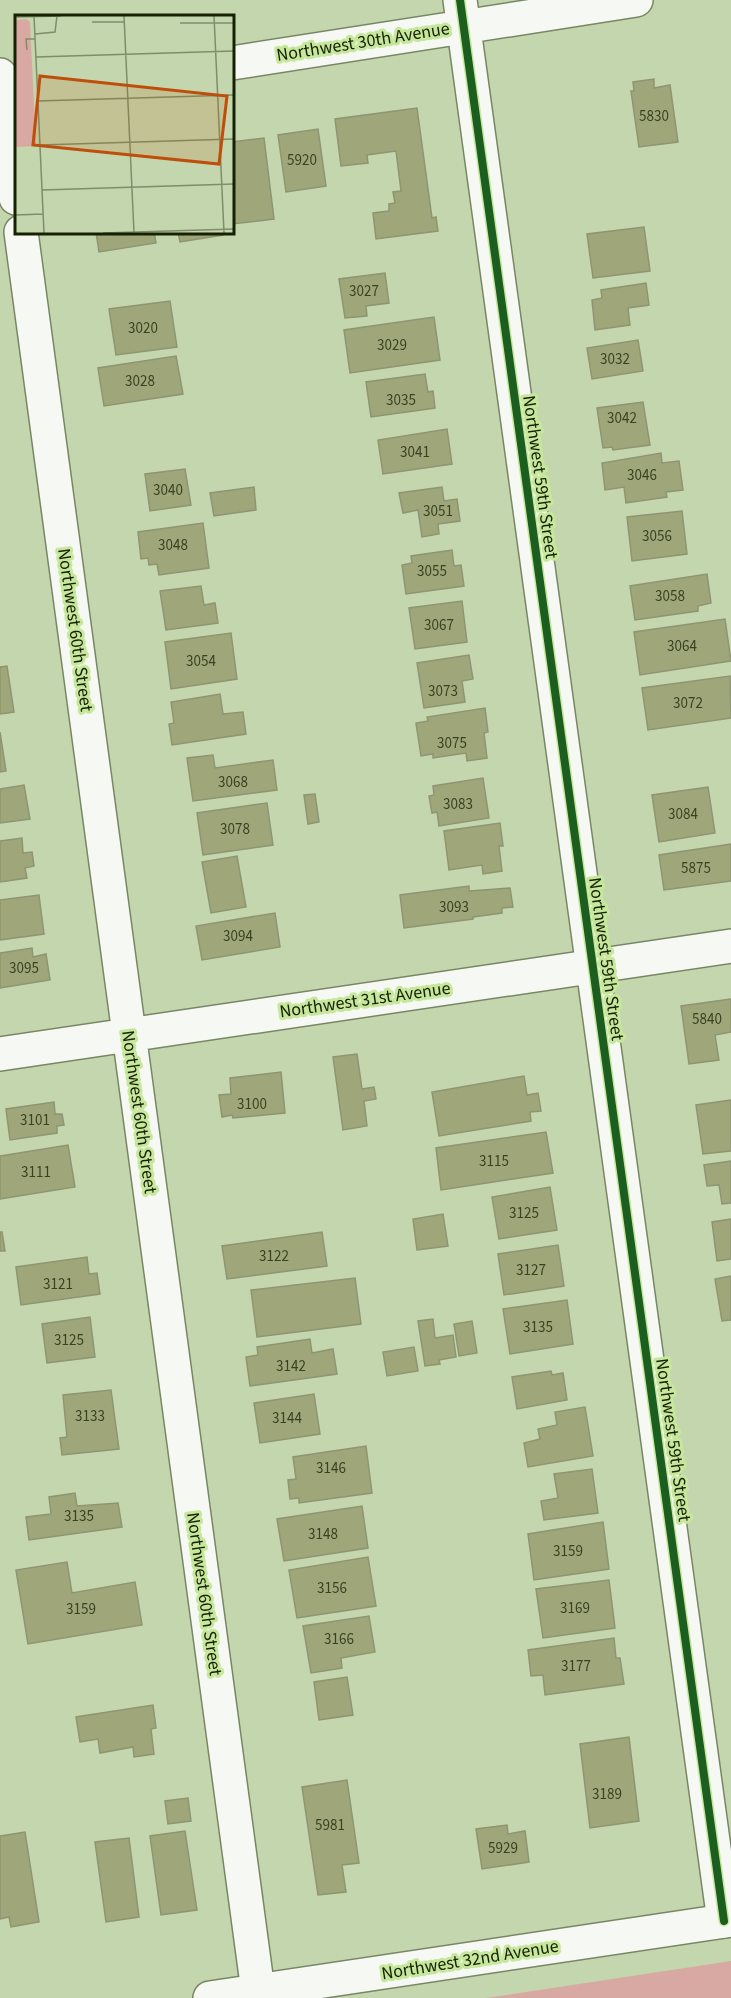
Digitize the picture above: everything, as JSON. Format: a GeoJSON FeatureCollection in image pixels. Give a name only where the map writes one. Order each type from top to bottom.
{"type":"FeatureCollection","features":[{"type":"Feature","properties":{"kind":"street","name":"Northwest 30th Avenue"},"geometry":{"type":"LineString","coordinates":[[234,63],[462,13],[636,0]]}},
{"type":"Feature","properties":{"kind":"street","name":"Northwest 59th Street"},"geometry":{"type":"LineString","coordinates":[[462,13],[592,966],[727,1921]]}},
{"type":"Feature","properties":{"kind":"street"},"geometry":{"type":"LineString","coordinates":[[5,92],[15,188]]}},
{"type":"Feature","properties":{"kind":"street","name":"Northwest 60th Street"},"geometry":{"type":"LineString","coordinates":[[21,234],[258,1991]]}},
{"type":"Feature","properties":{"kind":"street","name":"Northwest 31st Avenue"},"geometry":{"type":"LineString","coordinates":[[0,1054],[731,946]]}},
{"type":"Feature","properties":{"kind":"street","name":"Northwest 32nd Avenue"},"geometry":{"type":"LineString","coordinates":[[210,1998],[727,1921]]}},
{"type":"Feature","properties":{"kind":"shaded area"},"geometry":{"type":"Polygon","coordinates":[[[731,1961],[731,1998],[486,1998],[731,1961]]]}},
{"type":"Feature","properties":{"kind":"building"},"geometry":{"type":"Polygon","coordinates":[[[654,79],[654,88],[670,85],[678,142],[639,147],[631,91],[634,91],[633,82],[654,79]]]}},
{"type":"Feature","properties":{"kind":"building"},"geometry":{"type":"Polygon","coordinates":[[[417,108],[432,218],[436,217],[438,231],[376,239],[373,213],[389,211],[389,204],[395,203],[393,192],[401,191],[396,151],[367,155],[368,163],[341,166],[335,119],[417,108]]]}},
{"type":"Feature","properties":{"kind":"building"},"geometry":{"type":"Polygon","coordinates":[[[318,129],[326,186],[286,192],[278,135],[318,129]]]}},
{"type":"Feature","properties":{"kind":"building"},"geometry":{"type":"Polygon","coordinates":[[[264,138],[274,219],[234,224],[234,142],[264,138]]]}},
{"type":"Feature","properties":{"kind":"building"},"geometry":{"type":"Polygon","coordinates":[[[644,227],[650,271],[593,278],[587,234],[644,227]]]}},
{"type":"Feature","properties":{"kind":"building"},"geometry":{"type":"Polygon","coordinates":[[[96,234],[154,234],[156,243],[99,252],[96,234]]]}},
{"type":"Feature","properties":{"kind":"building"},"geometry":{"type":"Polygon","coordinates":[[[178,234],[223,234],[223,235],[180,242],[178,234]]]}},
{"type":"Feature","properties":{"kind":"building"},"geometry":{"type":"Polygon","coordinates":[[[385,273],[389,303],[366,306],[367,316],[345,318],[339,279],[385,273]]]}},
{"type":"Feature","properties":{"kind":"building"},"geometry":{"type":"Polygon","coordinates":[[[646,283],[649,305],[628,308],[630,325],[595,330],[592,300],[602,298],[601,290],[646,283]]]}},
{"type":"Feature","properties":{"kind":"building"},"geometry":{"type":"Polygon","coordinates":[[[170,301],[177,347],[116,355],[109,309],[170,301]]]}},
{"type":"Feature","properties":{"kind":"building"},"geometry":{"type":"Polygon","coordinates":[[[434,317],[440,360],[350,373],[344,330],[434,317]]]}},
{"type":"Feature","properties":{"kind":"building"},"geometry":{"type":"Polygon","coordinates":[[[638,340],[643,371],[592,379],[587,348],[638,340]]]}},
{"type":"Feature","properties":{"kind":"building"},"geometry":{"type":"Polygon","coordinates":[[[176,356],[183,394],[104,406],[98,368],[176,356]]]}},
{"type":"Feature","properties":{"kind":"building"},"geometry":{"type":"Polygon","coordinates":[[[425,374],[428,392],[433,391],[435,408],[371,417],[366,382],[425,374]]]}},
{"type":"Feature","properties":{"kind":"building"},"geometry":{"type":"Polygon","coordinates":[[[643,402],[650,445],[613,450],[612,447],[603,448],[597,408],[643,402]]]}},
{"type":"Feature","properties":{"kind":"building"},"geometry":{"type":"Polygon","coordinates":[[[447,429],[452,464],[383,474],[378,440],[447,429]]]}},
{"type":"Feature","properties":{"kind":"building"},"geometry":{"type":"Polygon","coordinates":[[[661,453],[662,463],[679,461],[683,490],[666,492],[667,497],[626,503],[624,487],[605,490],[602,463],[661,453]]]}},
{"type":"Feature","properties":{"kind":"building"},"geometry":{"type":"Polygon","coordinates":[[[185,469],[191,505],[150,511],[145,474],[185,469]]]}},
{"type":"Feature","properties":{"kind":"building"},"geometry":{"type":"Polygon","coordinates":[[[254,487],[256,510],[214,516],[210,493],[254,487]]]}},
{"type":"Feature","properties":{"kind":"building"},"geometry":{"type":"Polygon","coordinates":[[[442,487],[444,501],[457,499],[460,521],[438,524],[439,534],[422,537],[418,510],[403,513],[399,493],[442,487]]]}},
{"type":"Feature","properties":{"kind":"building"},"geometry":{"type":"Polygon","coordinates":[[[682,511],[687,554],[632,561],[627,517],[682,511]]]}},
{"type":"Feature","properties":{"kind":"building"},"geometry":{"type":"Polygon","coordinates":[[[203,523],[209,568],[159,575],[157,564],[149,565],[148,558],[141,559],[138,532],[203,523]]]}},
{"type":"Feature","properties":{"kind":"building"},"geometry":{"type":"Polygon","coordinates":[[[452,550],[454,566],[461,565],[464,586],[406,594],[402,565],[412,563],[411,556],[452,550]]]}},
{"type":"Feature","properties":{"kind":"building"},"geometry":{"type":"Polygon","coordinates":[[[707,574],[711,603],[698,606],[698,611],[635,620],[630,586],[707,574]]]}},
{"type":"Feature","properties":{"kind":"building"},"geometry":{"type":"Polygon","coordinates":[[[201,586],[204,605],[215,603],[218,623],[166,630],[160,591],[201,586]]]}},
{"type":"Feature","properties":{"kind":"building"},"geometry":{"type":"Polygon","coordinates":[[[462,601],[467,642],[415,649],[409,608],[462,601]]]}},
{"type":"Feature","properties":{"kind":"building"},"geometry":{"type":"Polygon","coordinates":[[[725,619],[731,661],[640,675],[634,632],[725,619]]]}},
{"type":"Feature","properties":{"kind":"building"},"geometry":{"type":"Polygon","coordinates":[[[231,633],[237,679],[171,689],[165,642],[231,633]]]}},
{"type":"Feature","properties":{"kind":"building"},"geometry":{"type":"Polygon","coordinates":[[[469,655],[473,679],[462,681],[465,702],[424,708],[417,663],[469,655]]]}},
{"type":"Feature","properties":{"kind":"building"},"geometry":{"type":"Polygon","coordinates":[[[7,666],[14,712],[0,714],[0,667],[7,666]]]}},
{"type":"Feature","properties":{"kind":"building"},"geometry":{"type":"Polygon","coordinates":[[[730,676],[731,718],[648,730],[642,688],[730,676]]]}},
{"type":"Feature","properties":{"kind":"building"},"geometry":{"type":"Polygon","coordinates":[[[220,694],[223,714],[243,712],[246,734],[172,745],[169,724],[174,723],[171,702],[220,694]]]}},
{"type":"Feature","properties":{"kind":"building"},"geometry":{"type":"Polygon","coordinates":[[[485,708],[488,732],[484,733],[487,758],[467,761],[466,753],[433,758],[433,754],[421,756],[416,723],[428,721],[427,717],[485,708]]]}},
{"type":"Feature","properties":{"kind":"building"},"geometry":{"type":"Polygon","coordinates":[[[0,732],[6,771],[0,772],[0,732]]]}},
{"type":"Feature","properties":{"kind":"building"},"geometry":{"type":"Polygon","coordinates":[[[213,755],[215,768],[273,760],[277,790],[193,801],[187,758],[213,755]]]}},
{"type":"Feature","properties":{"kind":"building"},"geometry":{"type":"Polygon","coordinates":[[[483,778],[489,818],[439,826],[437,812],[432,813],[429,796],[434,795],[433,786],[483,778]]]}},
{"type":"Feature","properties":{"kind":"building"},"geometry":{"type":"Polygon","coordinates":[[[24,785],[30,819],[0,823],[0,789],[24,785]]]}},
{"type":"Feature","properties":{"kind":"building"},"geometry":{"type":"Polygon","coordinates":[[[708,787],[715,833],[659,842],[652,795],[708,787]]]}},
{"type":"Feature","properties":{"kind":"building"},"geometry":{"type":"Polygon","coordinates":[[[315,794],[319,822],[308,824],[304,795],[315,794]]]}},
{"type":"Feature","properties":{"kind":"building"},"geometry":{"type":"Polygon","coordinates":[[[267,803],[273,845],[203,855],[197,813],[267,803]]]}},
{"type":"Feature","properties":{"kind":"building"},"geometry":{"type":"Polygon","coordinates":[[[500,823],[503,846],[499,846],[502,871],[483,874],[482,865],[449,870],[444,831],[500,823]]]}},
{"type":"Feature","properties":{"kind":"building"},"geometry":{"type":"Polygon","coordinates":[[[22,838],[23,853],[32,852],[34,866],[25,868],[27,878],[0,882],[0,841],[22,838]]]}},
{"type":"Feature","properties":{"kind":"building"},"geometry":{"type":"Polygon","coordinates":[[[731,844],[731,881],[664,890],[659,855],[731,844]]]}},
{"type":"Feature","properties":{"kind":"building"},"geometry":{"type":"Polygon","coordinates":[[[237,856],[246,907],[211,913],[202,862],[237,856]]]}},
{"type":"Feature","properties":{"kind":"building"},"geometry":{"type":"Polygon","coordinates":[[[469,886],[469,891],[510,888],[513,907],[502,908],[502,913],[473,917],[473,919],[404,928],[400,895],[469,886]]]}},
{"type":"Feature","properties":{"kind":"building"},"geometry":{"type":"Polygon","coordinates":[[[39,895],[44,934],[0,940],[0,900],[39,895]]]}},
{"type":"Feature","properties":{"kind":"building"},"geometry":{"type":"Polygon","coordinates":[[[275,913],[280,947],[202,960],[196,926],[275,913]]]}},
{"type":"Feature","properties":{"kind":"building"},"geometry":{"type":"Polygon","coordinates":[[[32,948],[33,957],[46,954],[50,980],[0,988],[0,953],[32,948]]]}},
{"type":"Feature","properties":{"kind":"building"},"geometry":{"type":"Polygon","coordinates":[[[731,999],[731,1032],[715,1035],[719,1060],[689,1064],[681,1006],[731,999]]]}},
{"type":"Feature","properties":{"kind":"building"},"geometry":{"type":"Polygon","coordinates":[[[357,1054],[362,1089],[374,1087],[376,1099],[364,1101],[367,1126],[343,1130],[333,1057],[357,1054]]]}},
{"type":"Feature","properties":{"kind":"building"},"geometry":{"type":"Polygon","coordinates":[[[281,1072],[285,1113],[222,1117],[219,1095],[231,1094],[230,1078],[281,1072]]]}},
{"type":"Feature","properties":{"kind":"building"},"geometry":{"type":"Polygon","coordinates":[[[524,1076],[527,1095],[538,1093],[541,1111],[530,1112],[531,1121],[439,1136],[432,1092],[524,1076]]]}},
{"type":"Feature","properties":{"kind":"building"},"geometry":{"type":"Polygon","coordinates":[[[731,1100],[731,1151],[703,1154],[696,1105],[731,1100]]]}},
{"type":"Feature","properties":{"kind":"building"},"geometry":{"type":"Polygon","coordinates":[[[54,1102],[55,1114],[62,1114],[64,1125],[57,1126],[57,1133],[10,1140],[6,1109],[54,1102]]]}},
{"type":"Feature","properties":{"kind":"building"},"geometry":{"type":"Polygon","coordinates":[[[546,1132],[553,1173],[441,1190],[436,1148],[546,1132]]]}},
{"type":"Feature","properties":{"kind":"building"},"geometry":{"type":"Polygon","coordinates":[[[68,1145],[75,1187],[0,1199],[0,1156],[68,1145]]]}},
{"type":"Feature","properties":{"kind":"building"},"geometry":{"type":"Polygon","coordinates":[[[731,1161],[731,1203],[722,1204],[719,1185],[707,1186],[704,1165],[731,1161]]]}},
{"type":"Feature","properties":{"kind":"building"},"geometry":{"type":"Polygon","coordinates":[[[550,1187],[557,1230],[499,1239],[492,1197],[550,1187]]]}},
{"type":"Feature","properties":{"kind":"building"},"geometry":{"type":"Polygon","coordinates":[[[443,1214],[448,1246],[417,1250],[413,1219],[443,1214]]]}},
{"type":"Feature","properties":{"kind":"building"},"geometry":{"type":"Polygon","coordinates":[[[731,1219],[731,1259],[717,1261],[712,1222],[731,1219]]]}},
{"type":"Feature","properties":{"kind":"building"},"geometry":{"type":"Polygon","coordinates":[[[0,1232],[2,1232],[5,1251],[0,1251],[0,1232]]]}},
{"type":"Feature","properties":{"kind":"building"},"geometry":{"type":"Polygon","coordinates":[[[322,1232],[327,1266],[227,1279],[222,1246],[322,1232]]]}},
{"type":"Feature","properties":{"kind":"building"},"geometry":{"type":"Polygon","coordinates":[[[558,1245],[564,1286],[504,1295],[498,1254],[558,1245]]]}},
{"type":"Feature","properties":{"kind":"building"},"geometry":{"type":"Polygon","coordinates":[[[87,1257],[89,1274],[97,1273],[100,1294],[21,1305],[16,1267],[87,1257]]]}},
{"type":"Feature","properties":{"kind":"building"},"geometry":{"type":"Polygon","coordinates":[[[731,1276],[731,1320],[722,1321],[715,1279],[731,1276]]]}},
{"type":"Feature","properties":{"kind":"building"},"geometry":{"type":"Polygon","coordinates":[[[355,1278],[361,1324],[257,1337],[251,1290],[355,1278]]]}},
{"type":"Feature","properties":{"kind":"building"},"geometry":{"type":"Polygon","coordinates":[[[567,1300],[573,1344],[510,1354],[503,1309],[567,1300]]]}},
{"type":"Feature","properties":{"kind":"building"},"geometry":{"type":"Polygon","coordinates":[[[90,1317],[95,1357],[47,1363],[42,1324],[90,1317]]]}},
{"type":"Feature","properties":{"kind":"building"},"geometry":{"type":"Polygon","coordinates":[[[433,1319],[435,1338],[453,1335],[456,1357],[439,1360],[440,1364],[425,1366],[418,1321],[433,1319]]]}},
{"type":"Feature","properties":{"kind":"building"},"geometry":{"type":"Polygon","coordinates":[[[472,1321],[477,1353],[459,1356],[454,1324],[472,1321]]]}},
{"type":"Feature","properties":{"kind":"building"},"geometry":{"type":"Polygon","coordinates":[[[310,1339],[312,1353],[333,1349],[337,1374],[250,1386],[246,1357],[258,1355],[257,1347],[310,1339]]]}},
{"type":"Feature","properties":{"kind":"building"},"geometry":{"type":"Polygon","coordinates":[[[414,1347],[418,1371],[387,1376],[383,1352],[414,1347]]]}},
{"type":"Feature","properties":{"kind":"building"},"geometry":{"type":"Polygon","coordinates":[[[551,1371],[552,1375],[563,1373],[567,1400],[517,1409],[512,1377],[551,1371]]]}},
{"type":"Feature","properties":{"kind":"building"},"geometry":{"type":"Polygon","coordinates":[[[111,1390],[119,1449],[62,1455],[60,1438],[67,1437],[63,1395],[111,1390]]]}},
{"type":"Feature","properties":{"kind":"building"},"geometry":{"type":"Polygon","coordinates":[[[314,1394],[320,1434],[260,1443],[254,1403],[314,1394]]]}},
{"type":"Feature","properties":{"kind":"building"},"geometry":{"type":"Polygon","coordinates":[[[585,1407],[593,1456],[528,1467],[524,1443],[540,1439],[538,1429],[557,1425],[555,1412],[585,1407]]]}},
{"type":"Feature","properties":{"kind":"building"},"geometry":{"type":"Polygon","coordinates":[[[366,1446],[372,1493],[299,1503],[299,1498],[290,1499],[288,1480],[296,1479],[293,1457],[366,1446]]]}},
{"type":"Feature","properties":{"kind":"building"},"geometry":{"type":"Polygon","coordinates":[[[592,1469],[598,1513],[544,1520],[541,1501],[558,1498],[554,1474],[592,1469]]]}},
{"type":"Feature","properties":{"kind":"building"},"geometry":{"type":"Polygon","coordinates":[[[75,1493],[77,1506],[118,1503],[122,1527],[29,1540],[26,1517],[51,1514],[49,1497],[75,1493]]]}},
{"type":"Feature","properties":{"kind":"building"},"geometry":{"type":"Polygon","coordinates":[[[362,1506],[368,1548],[284,1561],[277,1519],[362,1506]]]}},
{"type":"Feature","properties":{"kind":"building"},"geometry":{"type":"Polygon","coordinates":[[[603,1522],[609,1569],[534,1580],[528,1534],[603,1522]]]}},
{"type":"Feature","properties":{"kind":"building"},"geometry":{"type":"Polygon","coordinates":[[[368,1557],[376,1606],[297,1618],[289,1570],[368,1557]]]}},
{"type":"Feature","properties":{"kind":"building"},"geometry":{"type":"Polygon","coordinates":[[[67,1562],[72,1593],[135,1582],[142,1625],[28,1644],[16,1570],[67,1562]]]}},
{"type":"Feature","properties":{"kind":"building"},"geometry":{"type":"Polygon","coordinates":[[[609,1580],[615,1628],[543,1638],[536,1589],[609,1580]]]}},
{"type":"Feature","properties":{"kind":"building"},"geometry":{"type":"Polygon","coordinates":[[[369,1616],[375,1652],[341,1658],[342,1668],[311,1673],[303,1626],[369,1616]]]}},
{"type":"Feature","properties":{"kind":"building"},"geometry":{"type":"Polygon","coordinates":[[[614,1638],[616,1658],[620,1658],[624,1684],[545,1695],[543,1675],[531,1676],[528,1650],[614,1638]]]}},
{"type":"Feature","properties":{"kind":"building"},"geometry":{"type":"Polygon","coordinates":[[[347,1677],[353,1715],[319,1720],[314,1682],[347,1677]]]}},
{"type":"Feature","properties":{"kind":"building"},"geometry":{"type":"Polygon","coordinates":[[[153,1705],[156,1728],[151,1729],[154,1754],[134,1757],[133,1747],[100,1753],[98,1739],[80,1742],[76,1717],[153,1705]]]}},
{"type":"Feature","properties":{"kind":"building"},"geometry":{"type":"Polygon","coordinates":[[[629,1737],[639,1821],[590,1828],[580,1744],[629,1737]]]}},
{"type":"Feature","properties":{"kind":"building"},"geometry":{"type":"Polygon","coordinates":[[[347,1780],[359,1863],[342,1865],[346,1892],[318,1895],[302,1787],[347,1780]]]}},
{"type":"Feature","properties":{"kind":"building"},"geometry":{"type":"Polygon","coordinates":[[[188,1798],[191,1821],[168,1824],[165,1801],[188,1798]]]}},
{"type":"Feature","properties":{"kind":"building"},"geometry":{"type":"Polygon","coordinates":[[[507,1825],[508,1834],[525,1831],[529,1862],[482,1869],[476,1829],[507,1825]]]}},
{"type":"Feature","properties":{"kind":"building"},"geometry":{"type":"Polygon","coordinates":[[[185,1831],[197,1910],[161,1915],[150,1836],[185,1831]]]}},
{"type":"Feature","properties":{"kind":"building"},"geometry":{"type":"Polygon","coordinates":[[[25,1832],[39,1922],[11,1927],[9,1917],[0,1919],[0,1836],[25,1832]]]}},
{"type":"Feature","properties":{"kind":"building"},"geometry":{"type":"Polygon","coordinates":[[[129,1838],[139,1917],[106,1922],[95,1842],[129,1838]]]}},
{"type":"Feature","properties":{"kind":"cycle path"},"geometry":{"type":"LineString","coordinates":[[460,0],[724,1921]]}}]}
